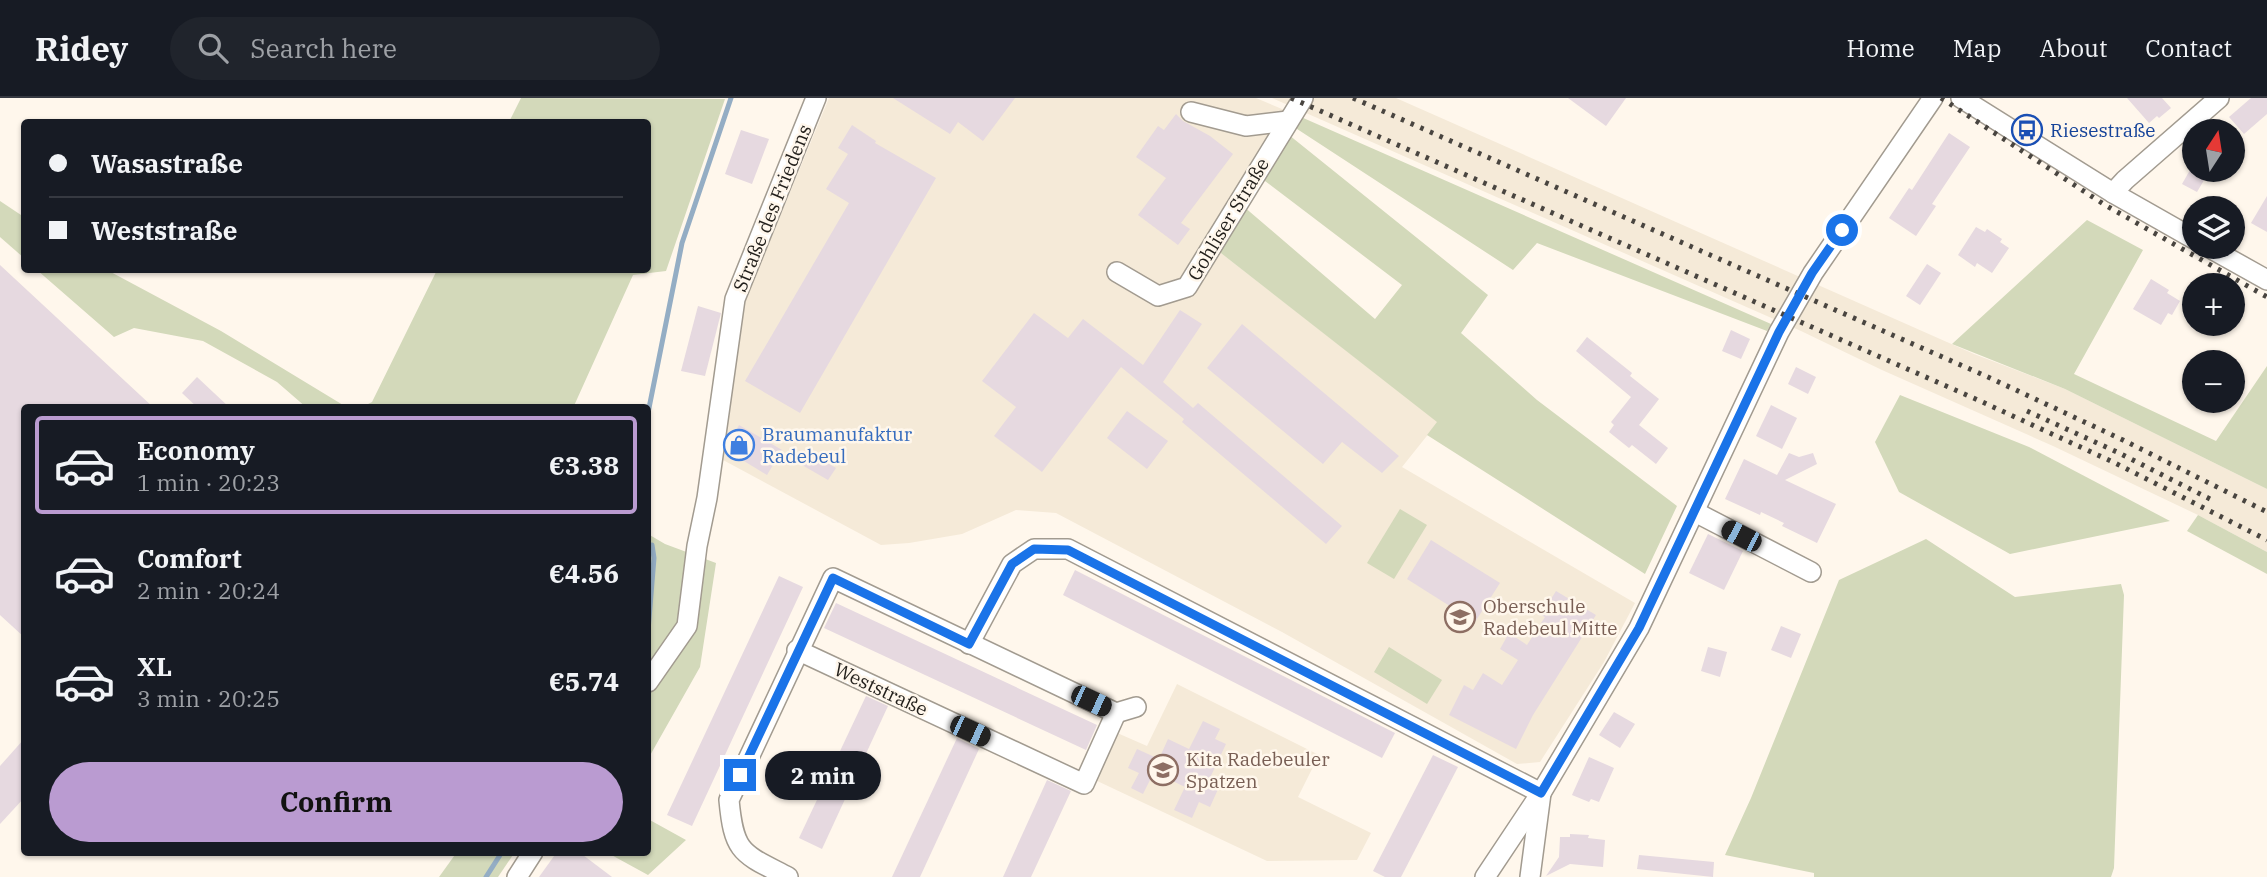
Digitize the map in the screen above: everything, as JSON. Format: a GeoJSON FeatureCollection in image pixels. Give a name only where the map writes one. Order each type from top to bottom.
{"type":"FeatureCollection","features":[{"type":"Feature","properties":{"kind":"street","name":"Straße des Friedens"},"geometry":{"type":"LineString","coordinates":[[651,678],[687,626],[736,299],[816,98]]}},
{"type":"Feature","properties":{"kind":"street","name":"Gohliser Straße"},"geometry":{"type":"LineString","coordinates":[[1117,272],[1158,296],[1187,287],[1303,98]]}},
{"type":"Feature","properties":{"kind":"street"},"geometry":{"type":"LineString","coordinates":[[1485,877],[1541,793],[1639,628],[1779,332],[1812,273],[1933,98]]}},
{"type":"Feature","properties":{"kind":"street"},"geometry":{"type":"LineString","coordinates":[[1961,98],[2113,193],[2182,232]]}},
{"type":"Feature","properties":{"kind":"street"},"geometry":{"type":"LineString","coordinates":[[2113,193],[2124,180],[2219,98]]}},
{"type":"Feature","properties":{"kind":"street","name":"Gohliser Straße"},"geometry":{"type":"LineString","coordinates":[[1191,112],[1246,126],[1288,121]]}},
{"type":"Feature","properties":{"kind":"street"},"geometry":{"type":"LineString","coordinates":[[2229,259],[2267,280]]}},
{"type":"Feature","properties":{"kind":"street"},"geometry":{"type":"LineString","coordinates":[[1695,512],[1811,572]]}},
{"type":"Feature","properties":{"kind":"street"},"geometry":{"type":"LineString","coordinates":[[969,644],[1012,564],[1034,549],[1068,550],[1541,793]]}},
{"type":"Feature","properties":{"kind":"street"},"geometry":{"type":"LineString","coordinates":[[788,877],[746,855],[732,831],[729,800],[833,578],[1116,713],[1136,707]]}},
{"type":"Feature","properties":{"kind":"street","name":"Weststraße"},"geometry":{"type":"LineString","coordinates":[[797,650],[1084,784],[1116,713]]}},
{"type":"Feature","properties":{"kind":"street"},"geometry":{"type":"LineString","coordinates":[[1530,877],[1541,793]]}},
{"type":"Feature","properties":{"kind":"street"},"geometry":{"type":"LineString","coordinates":[[517,877],[530,856]]}},
{"type":"Feature","properties":{"kind":"shaded area"},"geometry":{"type":"Polygon","coordinates":[[[829,98],[1256,98],[1301,117],[1217,250],[1438,422],[1402,467],[1635,603],[1604,662],[1540,762],[1517,764],[1282,632],[1056,513],[1016,510],[962,534],[881,545],[723,460],[744,304],[829,98]]]}},
{"type":"Feature","properties":{"kind":"shaded area"},"geometry":{"type":"Polygon","coordinates":[[[1272,98],[1396,98],[1974,354],[2065,389],[2267,489],[2267,552],[2198,515],[2053,446],[1801,331],[1272,98]]]}},
{"type":"Feature","properties":{"kind":"shaded area"},"geometry":{"type":"Polygon","coordinates":[[[1177,684],[1319,755],[1298,797],[1371,833],[1357,860],[1267,861],[1093,779],[1115,732],[1147,746],[1177,684]]]}},
{"type":"Feature","properties":{"kind":"green space"},"geometry":{"type":"Polygon","coordinates":[[[521,98],[725,99],[666,271],[651,273],[651,119],[510,119],[521,98]]]}},
{"type":"Feature","properties":{"kind":"green space"},"geometry":{"type":"Polygon","coordinates":[[[1301,117],[1771,324],[1767,331],[1537,243],[1513,270],[1294,127],[1301,117]]]}},
{"type":"Feature","properties":{"kind":"green space"},"geometry":{"type":"Polygon","coordinates":[[[1289,135],[1488,295],[1461,333],[1537,400],[1677,506],[1645,574],[1427,435],[1437,422],[1217,250],[1243,206],[1375,319],[1402,285],[1261,178],[1289,135]]]}},
{"type":"Feature","properties":{"kind":"green space"},"geometry":{"type":"Polygon","coordinates":[[[0,201],[21,215],[21,255],[0,237],[0,201]]]}},
{"type":"Feature","properties":{"kind":"green space"},"geometry":{"type":"Polygon","coordinates":[[[2087,220],[2143,250],[2074,374],[2216,441],[2235,413],[2245,413],[2245,398],[2267,366],[2267,489],[2065,389],[1952,344],[2087,220]]]}},
{"type":"Feature","properties":{"kind":"green space"},"geometry":{"type":"Polygon","coordinates":[[[40,273],[113,273],[221,331],[341,404],[302,404],[277,382],[203,341],[134,328],[114,337],[40,273]]]}},
{"type":"Feature","properties":{"kind":"green space"},"geometry":{"type":"Polygon","coordinates":[[[436,273],[650,273],[633,275],[575,404],[368,404],[372,402],[436,273]]]}},
{"type":"Feature","properties":{"kind":"green space"},"geometry":{"type":"Polygon","coordinates":[[[1900,395],[2029,447],[2170,521],[2010,554],[1899,492],[1875,442],[1900,395]]]}},
{"type":"Feature","properties":{"kind":"green space"},"geometry":{"type":"Polygon","coordinates":[[[1400,509],[1427,525],[1394,579],[1367,563],[1400,509]]]}},
{"type":"Feature","properties":{"kind":"green space"},"geometry":{"type":"Polygon","coordinates":[[[2198,515],[2267,552],[2267,574],[2187,531],[2198,515]]]}},
{"type":"Feature","properties":{"kind":"green space"},"geometry":{"type":"Polygon","coordinates":[[[651,536],[665,544],[716,563],[700,667],[651,754],[651,536]]]}},
{"type":"Feature","properties":{"kind":"green space"},"geometry":{"type":"Polygon","coordinates":[[[1926,539],[2015,597],[2121,584],[2124,595],[2114,868],[2111,877],[1814,877],[1814,873],[1725,855],[1751,798],[1839,580],[1926,539]]]}},
{"type":"Feature","properties":{"kind":"green space"},"geometry":{"type":"Polygon","coordinates":[[[1389,647],[1442,680],[1427,704],[1374,672],[1389,647]]]}},
{"type":"Feature","properties":{"kind":"green space"},"geometry":{"type":"Polygon","coordinates":[[[651,821],[686,840],[648,875],[613,856],[651,856],[651,821]]]}},
{"type":"Feature","properties":{"kind":"green space"},"geometry":{"type":"Polygon","coordinates":[[[454,856],[512,856],[498,877],[439,877],[454,856]]]}},
{"type":"Feature","properties":{"kind":"building"},"geometry":{"type":"Polygon","coordinates":[[[893,98],[1015,98],[983,141],[958,122],[950,134],[893,98]]]}},
{"type":"Feature","properties":{"kind":"building"},"geometry":{"type":"Polygon","coordinates":[[[1568,98],[1626,98],[1606,126],[1568,98]]]}},
{"type":"Feature","properties":{"kind":"building"},"geometry":{"type":"Polygon","coordinates":[[[2127,98],[2162,98],[2171,108],[2149,123],[2127,98]]]}},
{"type":"Feature","properties":{"kind":"building"},"geometry":{"type":"Polygon","coordinates":[[[2251,98],[2267,98],[2267,114],[2245,133],[2245,119],[2229,117],[2251,98]]]}},
{"type":"Feature","properties":{"kind":"building"},"geometry":{"type":"Polygon","coordinates":[[[1176,114],[1233,154],[1181,223],[1190,229],[1178,245],[1138,215],[1166,178],[1136,157],[1158,126],[1164,130],[1176,114]]]}},
{"type":"Feature","properties":{"kind":"building"},"geometry":{"type":"Polygon","coordinates":[[[852,125],[876,141],[875,143],[936,178],[800,413],[745,381],[849,203],[826,189],[848,154],[838,148],[852,125]]]}},
{"type":"Feature","properties":{"kind":"building"},"geometry":{"type":"Polygon","coordinates":[[[741,130],[769,139],[752,184],[725,174],[741,130]]]}},
{"type":"Feature","properties":{"kind":"building"},"geometry":{"type":"Polygon","coordinates":[[[1949,133],[1970,147],[1932,204],[1936,206],[1916,236],[1889,218],[1909,188],[1912,190],[1949,133]]]}},
{"type":"Feature","properties":{"kind":"building"},"geometry":{"type":"Polygon","coordinates":[[[2183,182],[2203,182],[2197,192],[2182,184],[2183,182]]]}},
{"type":"Feature","properties":{"kind":"building"},"geometry":{"type":"Polygon","coordinates":[[[2267,196],[2267,232],[2251,223],[2267,196]]]}},
{"type":"Feature","properties":{"kind":"building"},"geometry":{"type":"Polygon","coordinates":[[[1976,227],[1985,232],[1987,229],[2002,239],[2000,242],[2009,248],[1992,273],[1977,263],[1975,267],[1958,255],[1976,227]]]}},
{"type":"Feature","properties":{"kind":"building"},"geometry":{"type":"Polygon","coordinates":[[[1927,264],[1941,273],[1920,305],[1906,296],[1927,264]]]}},
{"type":"Feature","properties":{"kind":"building"},"geometry":{"type":"Polygon","coordinates":[[[0,265],[150,404],[21,404],[21,634],[0,615],[0,265]]]}},
{"type":"Feature","properties":{"kind":"building"},"geometry":{"type":"Polygon","coordinates":[[[2151,279],[2169,290],[2167,293],[2180,301],[2172,315],[2168,313],[2161,325],[2133,309],[2151,279]]]}},
{"type":"Feature","properties":{"kind":"building"},"geometry":{"type":"Polygon","coordinates":[[[698,306],[721,313],[705,376],[681,371],[698,306]]]}},
{"type":"Feature","properties":{"kind":"building"},"geometry":{"type":"Polygon","coordinates":[[[1180,310],[1202,324],[1163,382],[1193,408],[1198,403],[1342,526],[1326,544],[1121,367],[1042,472],[994,436],[1016,407],[982,381],[1034,313],[1068,338],[1083,319],[1143,365],[1180,310]]]}},
{"type":"Feature","properties":{"kind":"building"},"geometry":{"type":"Polygon","coordinates":[[[1242,324],[1399,456],[1382,473],[1342,442],[1323,464],[1207,368],[1242,324]]]}},
{"type":"Feature","properties":{"kind":"building"},"geometry":{"type":"Polygon","coordinates":[[[1731,330],[1750,339],[1741,359],[1722,351],[1731,330]]]}},
{"type":"Feature","properties":{"kind":"building"},"geometry":{"type":"Polygon","coordinates":[[[1587,337],[1659,399],[1639,425],[1668,448],[1656,464],[1632,445],[1629,448],[1609,432],[1614,425],[1611,422],[1631,397],[1576,351],[1587,337]]]}},
{"type":"Feature","properties":{"kind":"building"},"geometry":{"type":"Polygon","coordinates":[[[1796,367],[1816,377],[1808,394],[1788,384],[1796,367]]]}},
{"type":"Feature","properties":{"kind":"building"},"geometry":{"type":"Polygon","coordinates":[[[197,377],[226,404],[194,404],[182,393],[197,377]]]}},
{"type":"Feature","properties":{"kind":"building"},"geometry":{"type":"Polygon","coordinates":[[[1771,405],[1797,418],[1782,449],[1756,436],[1771,405]]]}},
{"type":"Feature","properties":{"kind":"building"},"geometry":{"type":"Polygon","coordinates":[[[1127,411],[1168,441],[1147,469],[1107,438],[1127,411]]]}},
{"type":"Feature","properties":{"kind":"building"},"geometry":{"type":"Polygon","coordinates":[[[739,425],[782,450],[767,475],[726,450],[739,425]]]}},
{"type":"Feature","properties":{"kind":"building"},"geometry":{"type":"Polygon","coordinates":[[[809,452],[836,468],[828,480],[802,465],[809,452]]]}},
{"type":"Feature","properties":{"kind":"building"},"geometry":{"type":"Polygon","coordinates":[[[1789,453],[1799,457],[1813,453],[1817,464],[1785,480],[1836,504],[1817,543],[1761,512],[1760,515],[1725,499],[1744,459],[1777,475],[1789,453]]]}},
{"type":"Feature","properties":{"kind":"building"},"geometry":{"type":"Polygon","coordinates":[[[1708,534],[1743,551],[1724,590],[1689,573],[1708,534]]]}},
{"type":"Feature","properties":{"kind":"building"},"geometry":{"type":"Polygon","coordinates":[[[1431,540],[1500,583],[1475,622],[1407,579],[1431,540]]]}},
{"type":"Feature","properties":{"kind":"building"},"geometry":{"type":"Polygon","coordinates":[[[1075,570],[1395,733],[1382,758],[1063,595],[1075,570]]]}},
{"type":"Feature","properties":{"kind":"building"},"geometry":{"type":"Polygon","coordinates":[[[779,576],[803,587],[692,826],[667,815],[779,576]]]}},
{"type":"Feature","properties":{"kind":"building"},"geometry":{"type":"Polygon","coordinates":[[[1556,591],[1596,615],[1533,715],[1516,749],[1449,715],[1464,685],[1473,690],[1483,673],[1502,685],[1518,660],[1500,649],[1509,633],[1527,645],[1545,617],[1541,615],[1556,591]]]}},
{"type":"Feature","properties":{"kind":"building"},"geometry":{"type":"Polygon","coordinates":[[[836,603],[1097,725],[1086,750],[824,628],[836,603]]]}},
{"type":"Feature","properties":{"kind":"building"},"geometry":{"type":"Polygon","coordinates":[[[1781,626],[1801,634],[1791,658],[1771,650],[1781,626]]]}},
{"type":"Feature","properties":{"kind":"building"},"geometry":{"type":"Polygon","coordinates":[[[1708,647],[1727,652],[1720,677],[1701,671],[1708,647]]]}},
{"type":"Feature","properties":{"kind":"building"},"geometry":{"type":"Polygon","coordinates":[[[866,696],[888,706],[822,849],[799,838],[866,696]]]}},
{"type":"Feature","properties":{"kind":"building"},"geometry":{"type":"Polygon","coordinates":[[[1614,712],[1635,724],[1620,748],[1599,735],[1614,712]]]}},
{"type":"Feature","properties":{"kind":"building","name":"Kita Radebeuler Spatzen"},"geometry":{"type":"Polygon","coordinates":[[[1203,721],[1220,729],[1215,739],[1226,744],[1208,782],[1219,787],[1210,807],[1199,802],[1192,818],[1174,810],[1185,787],[1154,772],[1143,794],[1131,788],[1139,773],[1128,768],[1137,749],[1159,759],[1168,739],[1189,749],[1203,721]]]}},
{"type":"Feature","properties":{"kind":"building"},"geometry":{"type":"Polygon","coordinates":[[[957,738],[979,749],[920,877],[892,877],[957,738]]]}},
{"type":"Feature","properties":{"kind":"building"},"geometry":{"type":"Polygon","coordinates":[[[21,742],[21,801],[0,824],[0,766],[21,742]]]}},
{"type":"Feature","properties":{"kind":"building"},"geometry":{"type":"Polygon","coordinates":[[[1433,755],[1458,767],[1401,877],[1385,877],[1373,871],[1433,755]]]}},
{"type":"Feature","properties":{"kind":"building"},"geometry":{"type":"Polygon","coordinates":[[[1589,757],[1614,768],[1599,802],[1591,799],[1589,802],[1572,795],[1589,757]]]}},
{"type":"Feature","properties":{"kind":"building"},"geometry":{"type":"Polygon","coordinates":[[[1047,780],[1071,791],[1031,877],[1003,877],[1047,780]]]}},
{"type":"Feature","properties":{"kind":"building"},"geometry":{"type":"Polygon","coordinates":[[[1570,834],[1589,835],[1588,838],[1605,840],[1603,867],[1570,864],[1546,876],[1559,857],[1560,837],[1570,837],[1570,834]]]}},
{"type":"Feature","properties":{"kind":"building"},"geometry":{"type":"Polygon","coordinates":[[[1639,855],[1714,862],[1713,877],[1637,869],[1639,855]]]}},
{"type":"Feature","properties":{"kind":"building"},"geometry":{"type":"Polygon","coordinates":[[[554,856],[584,856],[612,877],[539,877],[554,856]]]}},
{"type":"Feature","properties":{"kind":"waterway"},"geometry":{"type":"LineString","coordinates":[[650,404],[682,243],[731,98]]}},
{"type":"Feature","properties":{"kind":"waterway"},"geometry":{"type":"LineString","coordinates":[[651,594],[654,558],[652,545]]}},
{"type":"Feature","properties":{"kind":"waterway"},"geometry":{"type":"LineString","coordinates":[[486,877],[499,856]]}},
{"type":"Feature","properties":{"kind":"railway"},"geometry":{"type":"LineString","coordinates":[[1291,98],[1978,400],[2113,462],[2267,540]]}},
{"type":"Feature","properties":{"kind":"railway"},"geometry":{"type":"LineString","coordinates":[[1353,98],[1988,377],[2267,512]]}},
{"type":"Feature","properties":{"kind":"railway"},"geometry":{"type":"LineString","coordinates":[[1941,98],[2105,205],[2267,297]]}},
{"type":"Feature","properties":{"kind":"railway"},"geometry":{"type":"LineString","coordinates":[[2027,411],[2117,452],[2216,502]]}},
{"type":"Feature","properties":{"kind":"place","name":"Riesestraße"},"geometry":{"type":"Point","coordinates":[2027,130]}},
{"type":"Feature","properties":{"kind":"place","name":"Braumanufaktur Radebeul"},"geometry":{"type":"Point","coordinates":[739,445]}},
{"type":"Feature","properties":{"kind":"place","name":"Oberschule Radebeul Mitte"},"geometry":{"type":"Point","coordinates":[1460,617]}},
{"type":"Feature","properties":{"kind":"place","name":"Kita Radebeuler Spatzen"},"geometry":{"type":"Point","coordinates":[1163,770]}},
{"type":"Feature","properties":{"kind":"route"},"geometry":{"type":"LineString","coordinates":[[740,775],[833,578],[969,644],[1012,564],[1034,549],[1068,550],[1541,793],[1639,628],[1779,332],[1812,273],[1842,230]]}}]}
